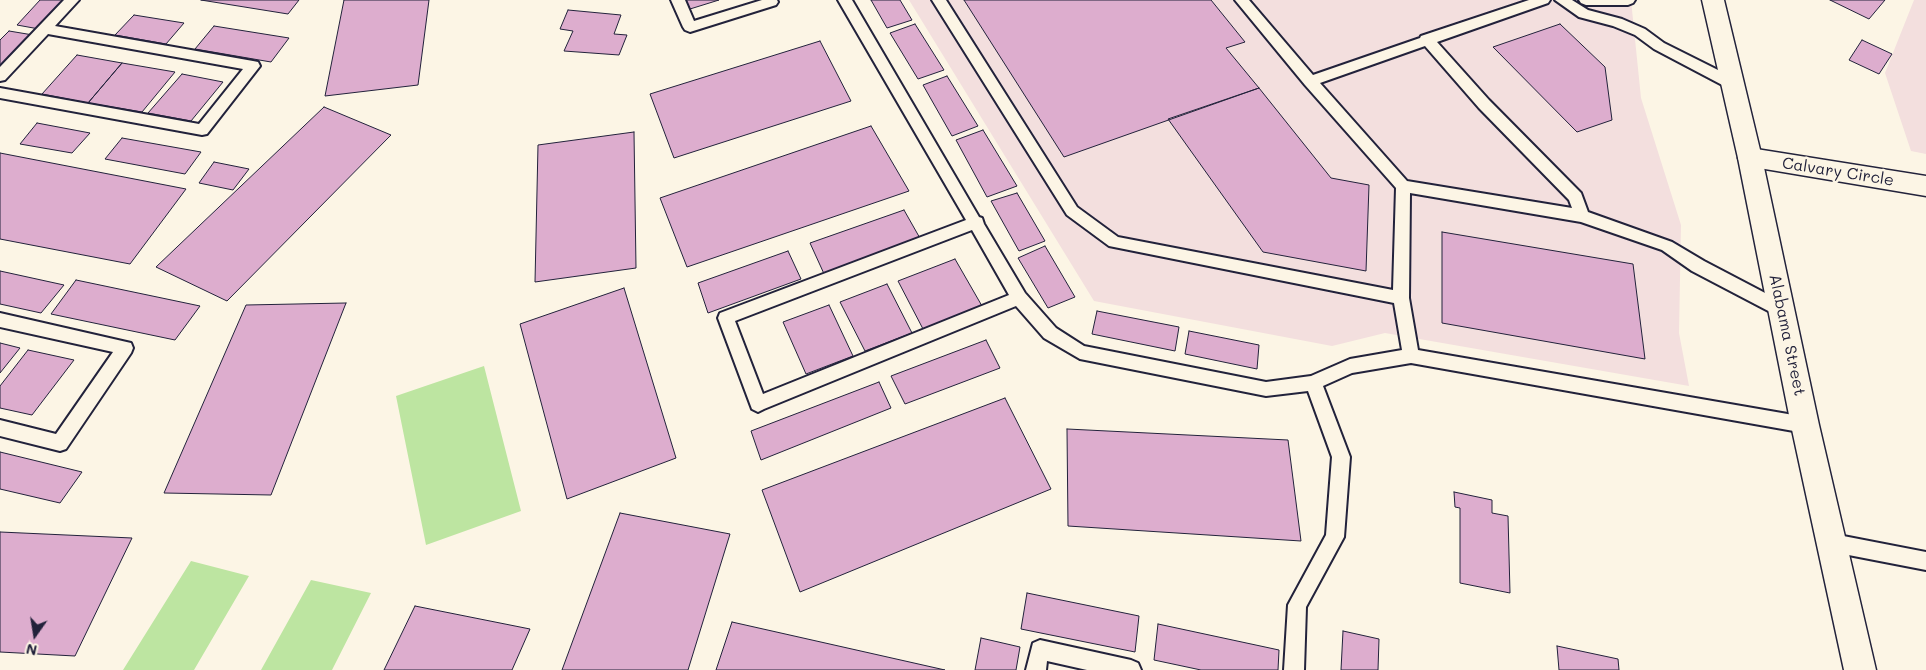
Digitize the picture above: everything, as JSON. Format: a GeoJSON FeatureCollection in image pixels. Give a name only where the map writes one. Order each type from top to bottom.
{"type":"FeatureCollection","features":[{"type":"Feature","properties":{"kind":"main road","name":"Alabama Street"},"geometry":{"type":"LineString","coordinates":[[1713,0],[1750,158],[1805,425],[1833,542],[1860,670]]}},
{"type":"Feature","properties":{"kind":"main road","name":"Calvary Circle"},"geometry":{"type":"LineString","coordinates":[[1750,158],[1926,186]]}},
{"type":"Feature","properties":{"kind":"lane"},"geometry":{"type":"LineString","coordinates":[[0,76],[72,0]]}},
{"type":"Feature","properties":{"kind":"lane"},"geometry":{"type":"LineString","coordinates":[[678,0],[690,27],[771,2],[770,0]]}},
{"type":"Feature","properties":{"kind":"lane"},"geometry":{"type":"LineString","coordinates":[[845,0],[977,222],[1019,298],[1050,334],[1080,352],[1266,389],[1313,383],[1350,366],[1411,356],[1805,425]]}},
{"type":"Feature","properties":{"kind":"lane"},"geometry":{"type":"LineString","coordinates":[[939,0],[1072,211],[1114,242],[1401,298]]}},
{"type":"Feature","properties":{"kind":"lane"},"geometry":{"type":"LineString","coordinates":[[1242,0],[1366,146],[1404,186],[1582,216],[1667,246],[1698,266],[1782,310]]}},
{"type":"Feature","properties":{"kind":"lane"},"geometry":{"type":"LineString","coordinates":[[1310,81],[1426,39],[1543,0]]}},
{"type":"Feature","properties":{"kind":"lane"},"geometry":{"type":"LineString","coordinates":[[1562,0],[1584,14],[1617,22],[1640,32],[1659,46],[1733,84]]}},
{"type":"Feature","properties":{"kind":"lane"},"geometry":{"type":"LineString","coordinates":[[1586,0],[1628,0]]}},
{"type":"Feature","properties":{"kind":"lane"},"geometry":{"type":"LineString","coordinates":[[0,93],[202,130],[253,66],[45,29]]}},
{"type":"Feature","properties":{"kind":"lane"},"geometry":{"type":"LineString","coordinates":[[1426,39],[1484,104],[1576,197],[1582,216]]}},
{"type":"Feature","properties":{"kind":"lane"},"geometry":{"type":"LineString","coordinates":[[1404,186],[1401,298],[1411,356]]}},
{"type":"Feature","properties":{"kind":"lane"},"geometry":{"type":"LineString","coordinates":[[977,222],[726,318],[758,404],[1019,298]]}},
{"type":"Feature","properties":{"kind":"lane"},"geometry":{"type":"LineString","coordinates":[[0,320],[125,348],[60,442],[0,428]]}},
{"type":"Feature","properties":{"kind":"lane"},"geometry":{"type":"LineString","coordinates":[[1294,670],[1297,605],[1335,537],[1341,457],[1313,383]]}},
{"type":"Feature","properties":{"kind":"lane"},"geometry":{"type":"LineString","coordinates":[[1833,542],[1926,561]]}},
{"type":"Feature","properties":{"kind":"lane"},"geometry":{"type":"LineString","coordinates":[[1036,670],[1040,650],[1131,670]]}},
{"type":"Feature","properties":{"kind":"shaded area"},"geometry":{"type":"Polygon","coordinates":[[[909,0],[1631,0],[1641,98],[1681,225],[1679,333],[1689,386],[1385,333],[1332,346],[1094,301],[909,0]]]}},
{"type":"Feature","properties":{"kind":"shaded area"},"geometry":{"type":"Polygon","coordinates":[[[1914,0],[1926,0],[1926,154],[1911,151],[1885,73],[1914,0]]]}},
{"type":"Feature","properties":{"kind":"green space"},"geometry":{"type":"Polygon","coordinates":[[[484,366],[521,511],[426,545],[396,396],[484,366]]]}},
{"type":"Feature","properties":{"kind":"green space"},"geometry":{"type":"Polygon","coordinates":[[[191,561],[249,576],[194,670],[123,670],[191,561]]]}},
{"type":"Feature","properties":{"kind":"green space"},"geometry":{"type":"Polygon","coordinates":[[[311,580],[371,593],[332,670],[261,670],[311,580]]]}},
{"type":"Feature","properties":{"kind":"building"},"geometry":{"type":"Polygon","coordinates":[[[40,0],[66,0],[39,29],[17,25],[40,0]]]}},
{"type":"Feature","properties":{"kind":"building"},"geometry":{"type":"Polygon","coordinates":[[[201,0],[299,0],[288,14],[201,0]]]}},
{"type":"Feature","properties":{"kind":"building"},"geometry":{"type":"Polygon","coordinates":[[[344,0],[429,0],[418,85],[325,96],[344,0]]]}},
{"type":"Feature","properties":{"kind":"building"},"geometry":{"type":"Polygon","coordinates":[[[686,0],[719,0],[690,9],[686,0]]]}},
{"type":"Feature","properties":{"kind":"building"},"geometry":{"type":"Polygon","coordinates":[[[871,0],[900,0],[912,20],[887,28],[871,0]]]}},
{"type":"Feature","properties":{"kind":"building"},"geometry":{"type":"Polygon","coordinates":[[[964,0],[1211,0],[1245,42],[1226,48],[1259,88],[1064,157],[964,0]]]}},
{"type":"Feature","properties":{"kind":"building"},"geometry":{"type":"Polygon","coordinates":[[[1830,0],[1885,0],[1869,19],[1830,0]]]}},
{"type":"Feature","properties":{"kind":"building"},"geometry":{"type":"Polygon","coordinates":[[[568,10],[621,15],[614,34],[627,35],[619,55],[564,51],[573,31],[560,29],[568,10]]]}},
{"type":"Feature","properties":{"kind":"building"},"geometry":{"type":"Polygon","coordinates":[[[134,15],[184,23],[166,44],[115,35],[134,15]]]}},
{"type":"Feature","properties":{"kind":"building"},"geometry":{"type":"Polygon","coordinates":[[[915,24],[944,70],[918,79],[890,33],[915,24]]]}},
{"type":"Feature","properties":{"kind":"building"},"geometry":{"type":"Polygon","coordinates":[[[1560,24],[1605,67],[1612,120],[1577,132],[1493,47],[1560,24]]]}},
{"type":"Feature","properties":{"kind":"building"},"geometry":{"type":"Polygon","coordinates":[[[214,26],[289,38],[271,62],[195,49],[214,26]]]}},
{"type":"Feature","properties":{"kind":"building"},"geometry":{"type":"Polygon","coordinates":[[[9,31],[33,35],[0,70],[0,40],[9,31]]]}},
{"type":"Feature","properties":{"kind":"building"},"geometry":{"type":"Polygon","coordinates":[[[1862,40],[1892,54],[1879,74],[1849,60],[1862,40]]]}},
{"type":"Feature","properties":{"kind":"building"},"geometry":{"type":"Polygon","coordinates":[[[820,41],[851,101],[674,158],[650,94],[820,41]]]}},
{"type":"Feature","properties":{"kind":"building"},"geometry":{"type":"Polygon","coordinates":[[[77,55],[122,63],[88,103],[42,94],[77,55]]]}},
{"type":"Feature","properties":{"kind":"building"},"geometry":{"type":"Polygon","coordinates":[[[122,63],[175,72],[142,112],[88,103],[122,63]]]}},
{"type":"Feature","properties":{"kind":"building"},"geometry":{"type":"Polygon","coordinates":[[[182,74],[223,82],[191,121],[148,113],[182,74]]]}},
{"type":"Feature","properties":{"kind":"building"},"geometry":{"type":"Polygon","coordinates":[[[947,76],[978,126],[952,136],[923,85],[947,76]]]}},
{"type":"Feature","properties":{"kind":"building"},"geometry":{"type":"Polygon","coordinates":[[[1259,88],[1331,178],[1369,185],[1366,271],[1263,252],[1168,119],[1259,88]]]}},
{"type":"Feature","properties":{"kind":"building"},"geometry":{"type":"Polygon","coordinates":[[[324,107],[391,135],[227,301],[156,267],[324,107]]]}},
{"type":"Feature","properties":{"kind":"building"},"geometry":{"type":"Polygon","coordinates":[[[37,123],[90,133],[72,153],[20,144],[37,123]]]}},
{"type":"Feature","properties":{"kind":"building"},"geometry":{"type":"Polygon","coordinates":[[[871,126],[909,191],[687,267],[660,198],[871,126]]]}},
{"type":"Feature","properties":{"kind":"building"},"geometry":{"type":"Polygon","coordinates":[[[983,130],[1017,186],[987,197],[956,140],[983,130]]]}},
{"type":"Feature","properties":{"kind":"building"},"geometry":{"type":"Polygon","coordinates":[[[634,132],[636,268],[535,282],[538,145],[634,132]]]}},
{"type":"Feature","properties":{"kind":"building"},"geometry":{"type":"Polygon","coordinates":[[[122,138],[201,152],[185,174],[105,159],[122,138]]]}},
{"type":"Feature","properties":{"kind":"building"},"geometry":{"type":"Polygon","coordinates":[[[0,153],[186,189],[130,264],[0,239],[0,153]]]}},
{"type":"Feature","properties":{"kind":"building"},"geometry":{"type":"Polygon","coordinates":[[[214,162],[249,169],[233,190],[199,183],[214,162]]]}},
{"type":"Feature","properties":{"kind":"building"},"geometry":{"type":"Polygon","coordinates":[[[1017,193],[1045,241],[1019,251],[991,201],[1017,193]]]}},
{"type":"Feature","properties":{"kind":"building"},"geometry":{"type":"Polygon","coordinates":[[[904,210],[921,240],[825,276],[810,243],[904,210]]]}},
{"type":"Feature","properties":{"kind":"building"},"geometry":{"type":"Polygon","coordinates":[[[1442,232],[1633,264],[1645,359],[1442,323],[1442,232]]]}},
{"type":"Feature","properties":{"kind":"building"},"geometry":{"type":"Polygon","coordinates":[[[1045,246],[1075,297],[1048,308],[1018,258],[1045,246]]]}},
{"type":"Feature","properties":{"kind":"building"},"geometry":{"type":"Polygon","coordinates":[[[788,251],[801,279],[708,313],[698,283],[788,251]]]}},
{"type":"Feature","properties":{"kind":"building"},"geometry":{"type":"Polygon","coordinates":[[[955,259],[982,306],[923,329],[898,281],[955,259]]]}},
{"type":"Feature","properties":{"kind":"building"},"geometry":{"type":"Polygon","coordinates":[[[0,271],[64,285],[41,313],[0,304],[0,271]]]}},
{"type":"Feature","properties":{"kind":"building"},"geometry":{"type":"Polygon","coordinates":[[[76,280],[200,306],[175,340],[51,314],[76,280]]]}},
{"type":"Feature","properties":{"kind":"building"},"geometry":{"type":"Polygon","coordinates":[[[887,284],[912,333],[865,351],[840,302],[887,284]]]}},
{"type":"Feature","properties":{"kind":"building"},"geometry":{"type":"Polygon","coordinates":[[[624,288],[676,458],[567,499],[520,324],[624,288]]]}},
{"type":"Feature","properties":{"kind":"building"},"geometry":{"type":"Polygon","coordinates":[[[346,303],[271,495],[164,493],[246,305],[346,303]]]}},
{"type":"Feature","properties":{"kind":"building"},"geometry":{"type":"Polygon","coordinates":[[[829,305],[853,356],[806,374],[783,322],[829,305]]]}},
{"type":"Feature","properties":{"kind":"building"},"geometry":{"type":"Polygon","coordinates":[[[1097,311],[1179,327],[1175,351],[1092,334],[1097,311]]]}},
{"type":"Feature","properties":{"kind":"building"},"geometry":{"type":"Polygon","coordinates":[[[1189,331],[1259,345],[1257,369],[1185,354],[1189,331]]]}},
{"type":"Feature","properties":{"kind":"building"},"geometry":{"type":"Polygon","coordinates":[[[986,340],[1000,368],[905,404],[891,376],[986,340]]]}},
{"type":"Feature","properties":{"kind":"building"},"geometry":{"type":"Polygon","coordinates":[[[0,343],[20,348],[0,373],[0,343]]]}},
{"type":"Feature","properties":{"kind":"building"},"geometry":{"type":"Polygon","coordinates":[[[28,350],[74,360],[32,415],[0,408],[0,386],[28,350]]]}},
{"type":"Feature","properties":{"kind":"building"},"geometry":{"type":"Polygon","coordinates":[[[879,382],[891,408],[761,460],[751,431],[879,382]]]}},
{"type":"Feature","properties":{"kind":"building"},"geometry":{"type":"Polygon","coordinates":[[[1005,398],[1051,489],[800,592],[762,490],[1005,398]]]}},
{"type":"Feature","properties":{"kind":"building"},"geometry":{"type":"Polygon","coordinates":[[[1067,429],[1288,440],[1301,541],[1068,526],[1067,429]]]}},
{"type":"Feature","properties":{"kind":"building"},"geometry":{"type":"Polygon","coordinates":[[[0,452],[82,472],[60,503],[0,489],[0,452]]]}},
{"type":"Feature","properties":{"kind":"building"},"geometry":{"type":"Polygon","coordinates":[[[1454,492],[1492,500],[1492,513],[1508,516],[1510,593],[1460,583],[1460,508],[1455,507],[1454,492]]]}},
{"type":"Feature","properties":{"kind":"building"},"geometry":{"type":"Polygon","coordinates":[[[620,513],[730,534],[688,670],[562,670],[620,513]]]}},
{"type":"Feature","properties":{"kind":"building"},"geometry":{"type":"Polygon","coordinates":[[[0,532],[132,538],[75,656],[0,652],[0,532]]]}},
{"type":"Feature","properties":{"kind":"building"},"geometry":{"type":"Polygon","coordinates":[[[1027,593],[1139,616],[1135,652],[1021,629],[1027,593]]]}},
{"type":"Feature","properties":{"kind":"building"},"geometry":{"type":"Polygon","coordinates":[[[415,606],[530,629],[512,670],[384,670],[415,606]]]}},
{"type":"Feature","properties":{"kind":"building"},"geometry":{"type":"Polygon","coordinates":[[[732,622],[945,670],[716,670],[732,622]]]}},
{"type":"Feature","properties":{"kind":"building"},"geometry":{"type":"Polygon","coordinates":[[[1158,624],[1279,650],[1278,670],[1201,670],[1154,660],[1158,624]]]}},
{"type":"Feature","properties":{"kind":"building"},"geometry":{"type":"Polygon","coordinates":[[[1343,631],[1379,639],[1378,670],[1341,670],[1343,631]]]}},
{"type":"Feature","properties":{"kind":"building"},"geometry":{"type":"Polygon","coordinates":[[[981,638],[1020,647],[1016,670],[975,670],[981,638]]]}},
{"type":"Feature","properties":{"kind":"building"},"geometry":{"type":"Polygon","coordinates":[[[1557,646],[1618,659],[1619,670],[1559,670],[1557,646]]]}}]}
